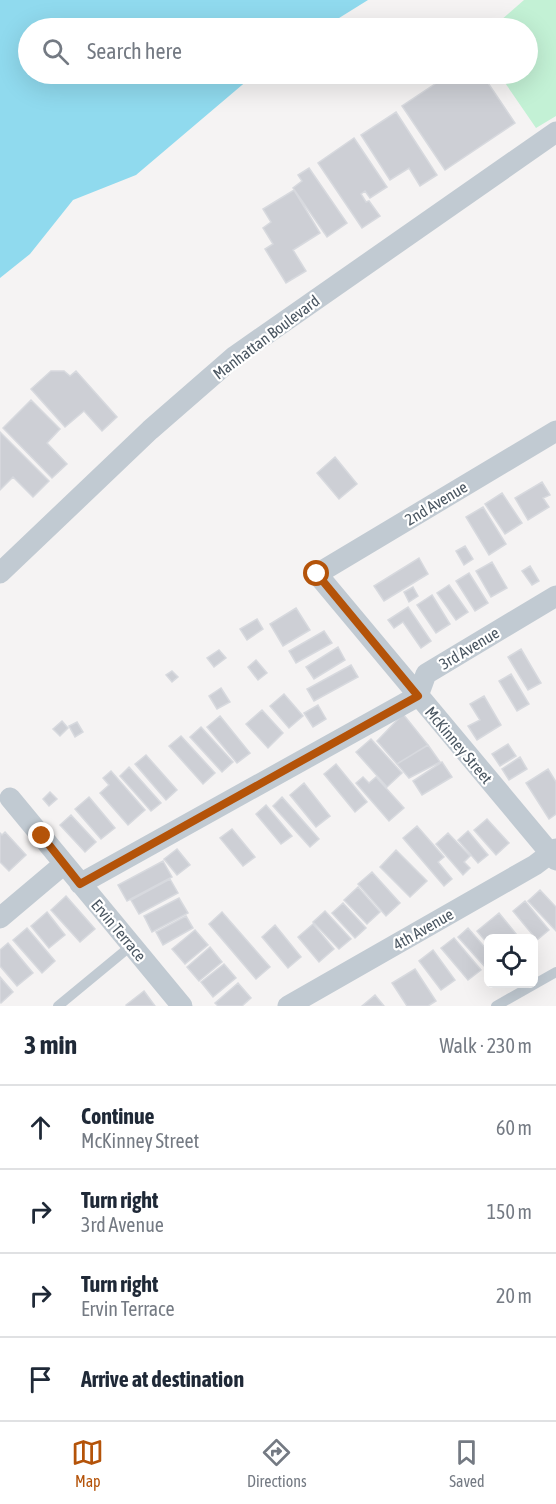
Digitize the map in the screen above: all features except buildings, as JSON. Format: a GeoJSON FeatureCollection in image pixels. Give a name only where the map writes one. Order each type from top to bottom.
{"type":"FeatureCollection","features":[{"type":"Feature","properties":{"kind":"street","name":"Manhattan Boulevard"},"geometry":{"type":"LineString","coordinates":[[0,573],[150,430],[236,356],[556,132]]}},
{"type":"Feature","properties":{"kind":"street","name":"2nd Avenue"},"geometry":{"type":"LineString","coordinates":[[317,574],[556,431]]}},
{"type":"Feature","properties":{"kind":"street","name":"McKinney Street"},"geometry":{"type":"LineString","coordinates":[[317,574],[554,854]]}},
{"type":"Feature","properties":{"kind":"street","name":"3rd Avenue"},"geometry":{"type":"LineString","coordinates":[[418,696],[426,674],[556,596]]}},
{"type":"Feature","properties":{"kind":"street"},"geometry":{"type":"LineString","coordinates":[[80,884],[418,696]]}},
{"type":"Feature","properties":{"kind":"street","name":"Ervin Terrace"},"geometry":{"type":"LineString","coordinates":[[10,798],[182,1006]]}},
{"type":"Feature","properties":{"kind":"street","name":"4th Avenue"},"geometry":{"type":"LineString","coordinates":[[288,1006],[554,854]]}},
{"type":"Feature","properties":{"kind":"street"},"geometry":{"type":"LineString","coordinates":[[0,918],[64,864]]}},
{"type":"Feature","properties":{"kind":"lane"},"geometry":{"type":"LineString","coordinates":[[58,1006],[132,945]]}},
{"type":"Feature","properties":{"kind":"lane"},"geometry":{"type":"LineString","coordinates":[[496,1006],[556,972]]}},
{"type":"Feature","properties":{"kind":"green space"},"geometry":{"type":"Polygon","coordinates":[[[524,0],[556,0],[556,116],[536,128],[506,84],[538,84],[538,18],[503,18],[524,0]]]}},
{"type":"Feature","properties":{"kind":"water"},"geometry":{"type":"Polygon","coordinates":[[[0,0],[368,0],[339,18],[18,18],[18,84],[243,84],[136,175],[73,200],[30,254],[0,278],[0,0]]]}},
{"type":"Feature","properties":{"kind":"route"},"geometry":{"type":"LineString","coordinates":[[42,836],[80,884],[418,696],[317,574]]}}]}
